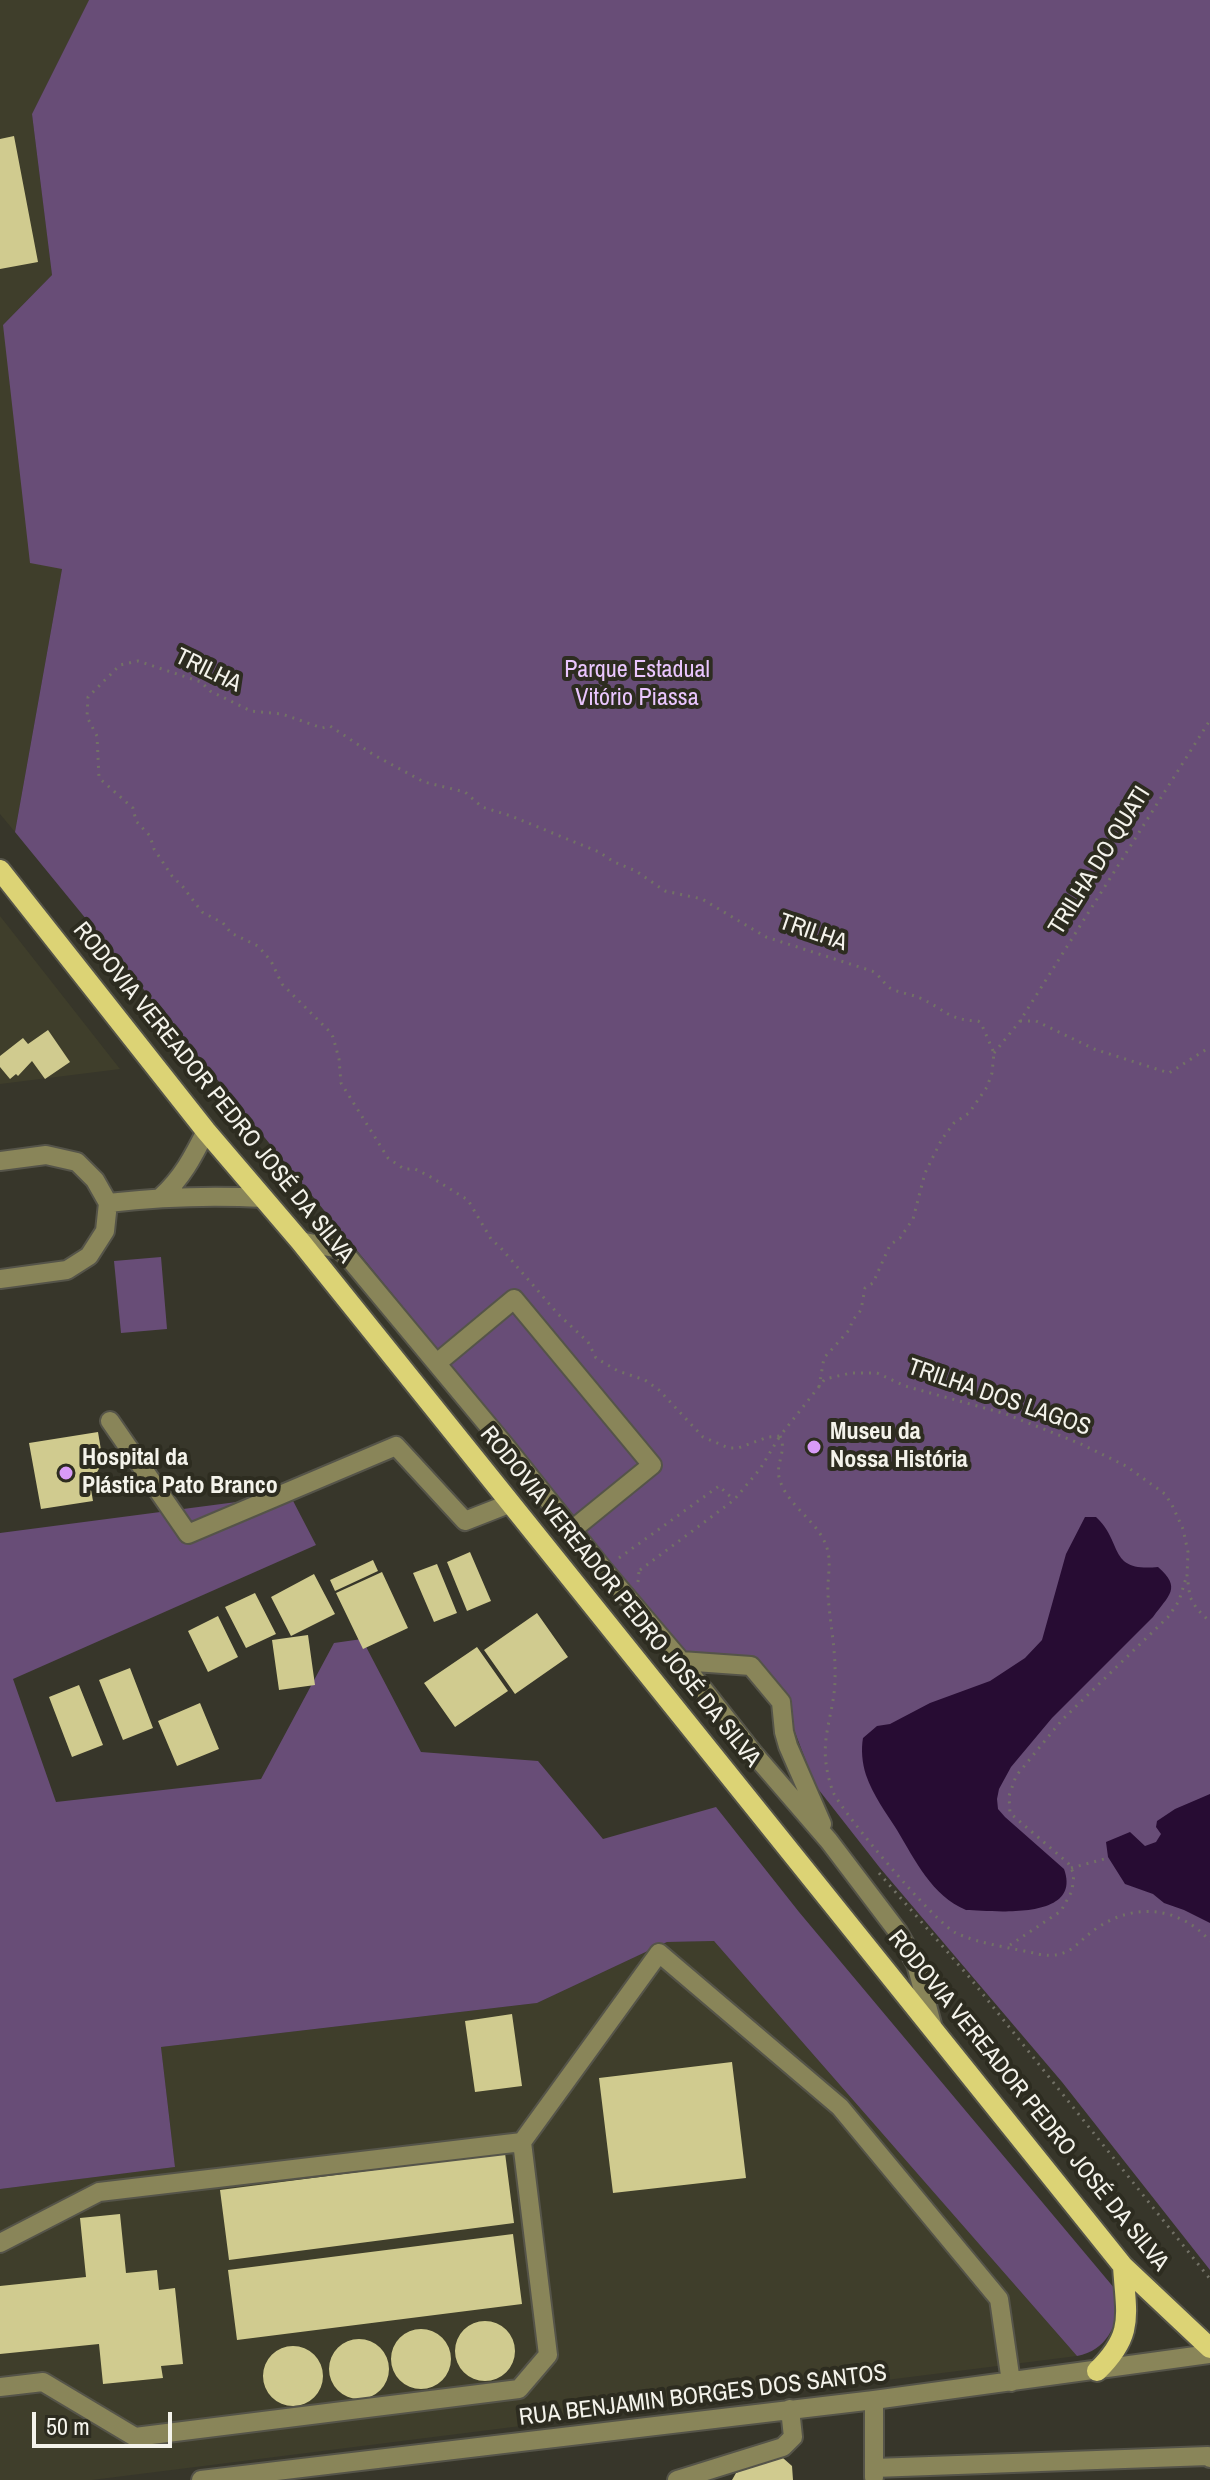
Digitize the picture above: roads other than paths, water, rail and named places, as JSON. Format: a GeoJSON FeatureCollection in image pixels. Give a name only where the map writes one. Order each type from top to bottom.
{"type":"FeatureCollection","features":[{"type":"Feature","properties":{"kind":"main road","name":"RODOVIA VEREADOR PEDRO JOSÉ DA SILVA"},"geometry":{"type":"LineString","coordinates":[[0,870],[206,1131],[300,1241],[1123,2266],[1210,2348]]}},
{"type":"Feature","properties":{"kind":"main road"},"geometry":{"type":"LineString","coordinates":[[1097,2371],[1113,2355],[1123,2338],[1126,2311],[1123,2266]]}},
{"type":"Feature","properties":{"kind":"street"},"geometry":{"type":"LineString","coordinates":[[161,1197],[187,1169],[206,1131]]}},
{"type":"Feature","properties":{"kind":"street"},"geometry":{"type":"LineString","coordinates":[[0,1161],[46,1155],[77,1162],[95,1180],[108,1203],[105,1231],[89,1256],[67,1270],[0,1279]]}},
{"type":"Feature","properties":{"kind":"street"},"geometry":{"type":"LineString","coordinates":[[108,1203],[212,1195],[263,1198]]}},
{"type":"Feature","properties":{"kind":"street"},"geometry":{"type":"LineString","coordinates":[[300,1241],[339,1249],[348,1257],[754,1754],[829,1841],[898,1932],[916,1964],[933,2028]]}},
{"type":"Feature","properties":{"kind":"street"},"geometry":{"type":"LineString","coordinates":[[437,1363],[514,1299],[652,1465],[572,1530]]}},
{"type":"Feature","properties":{"kind":"street"},"geometry":{"type":"LineString","coordinates":[[110,1421],[188,1534],[396,1446],[465,1521],[511,1503]]}},
{"type":"Feature","properties":{"kind":"street"},"geometry":{"type":"LineString","coordinates":[[681,1661],[751,1666],[781,1702],[788,1746],[829,1841]]}},
{"type":"Feature","properties":{"kind":"street"},"geometry":{"type":"LineString","coordinates":[[0,2387],[43,2382],[135,2437],[519,2389],[548,2355],[522,2142],[659,1953],[840,2107],[999,2299],[1011,2382]]}},
{"type":"Feature","properties":{"kind":"street"},"geometry":{"type":"LineString","coordinates":[[0,2243],[99,2192],[522,2142]]}},
{"type":"Feature","properties":{"kind":"street","name":"RUA BENJAMIN BORGES DOS SANTOS"},"geometry":{"type":"LineString","coordinates":[[201,2480],[874,2400],[1210,2354]]}},
{"type":"Feature","properties":{"kind":"street"},"geometry":{"type":"LineString","coordinates":[[874,2400],[874,2474],[1210,2458]]}},
{"type":"Feature","properties":{"kind":"street"},"geometry":{"type":"LineString","coordinates":[[677,2480],[783,2447],[793,2437],[790,2409]]}},
{"type":"Feature","properties":{"kind":"place","name":"Museu da Nossa História"},"geometry":{"type":"Point","coordinates":[814,1447]}},
{"type":"Feature","properties":{"kind":"place","name":"Hospital da Plástica Pato Branco"},"geometry":{"type":"Point","coordinates":[66,1473]}},
{"type":"Feature","properties":{"kind":"park label","name":"Parque Estadual Vitório Piassa"},"geometry":{"type":"Point","coordinates":[637,685]}}]}
